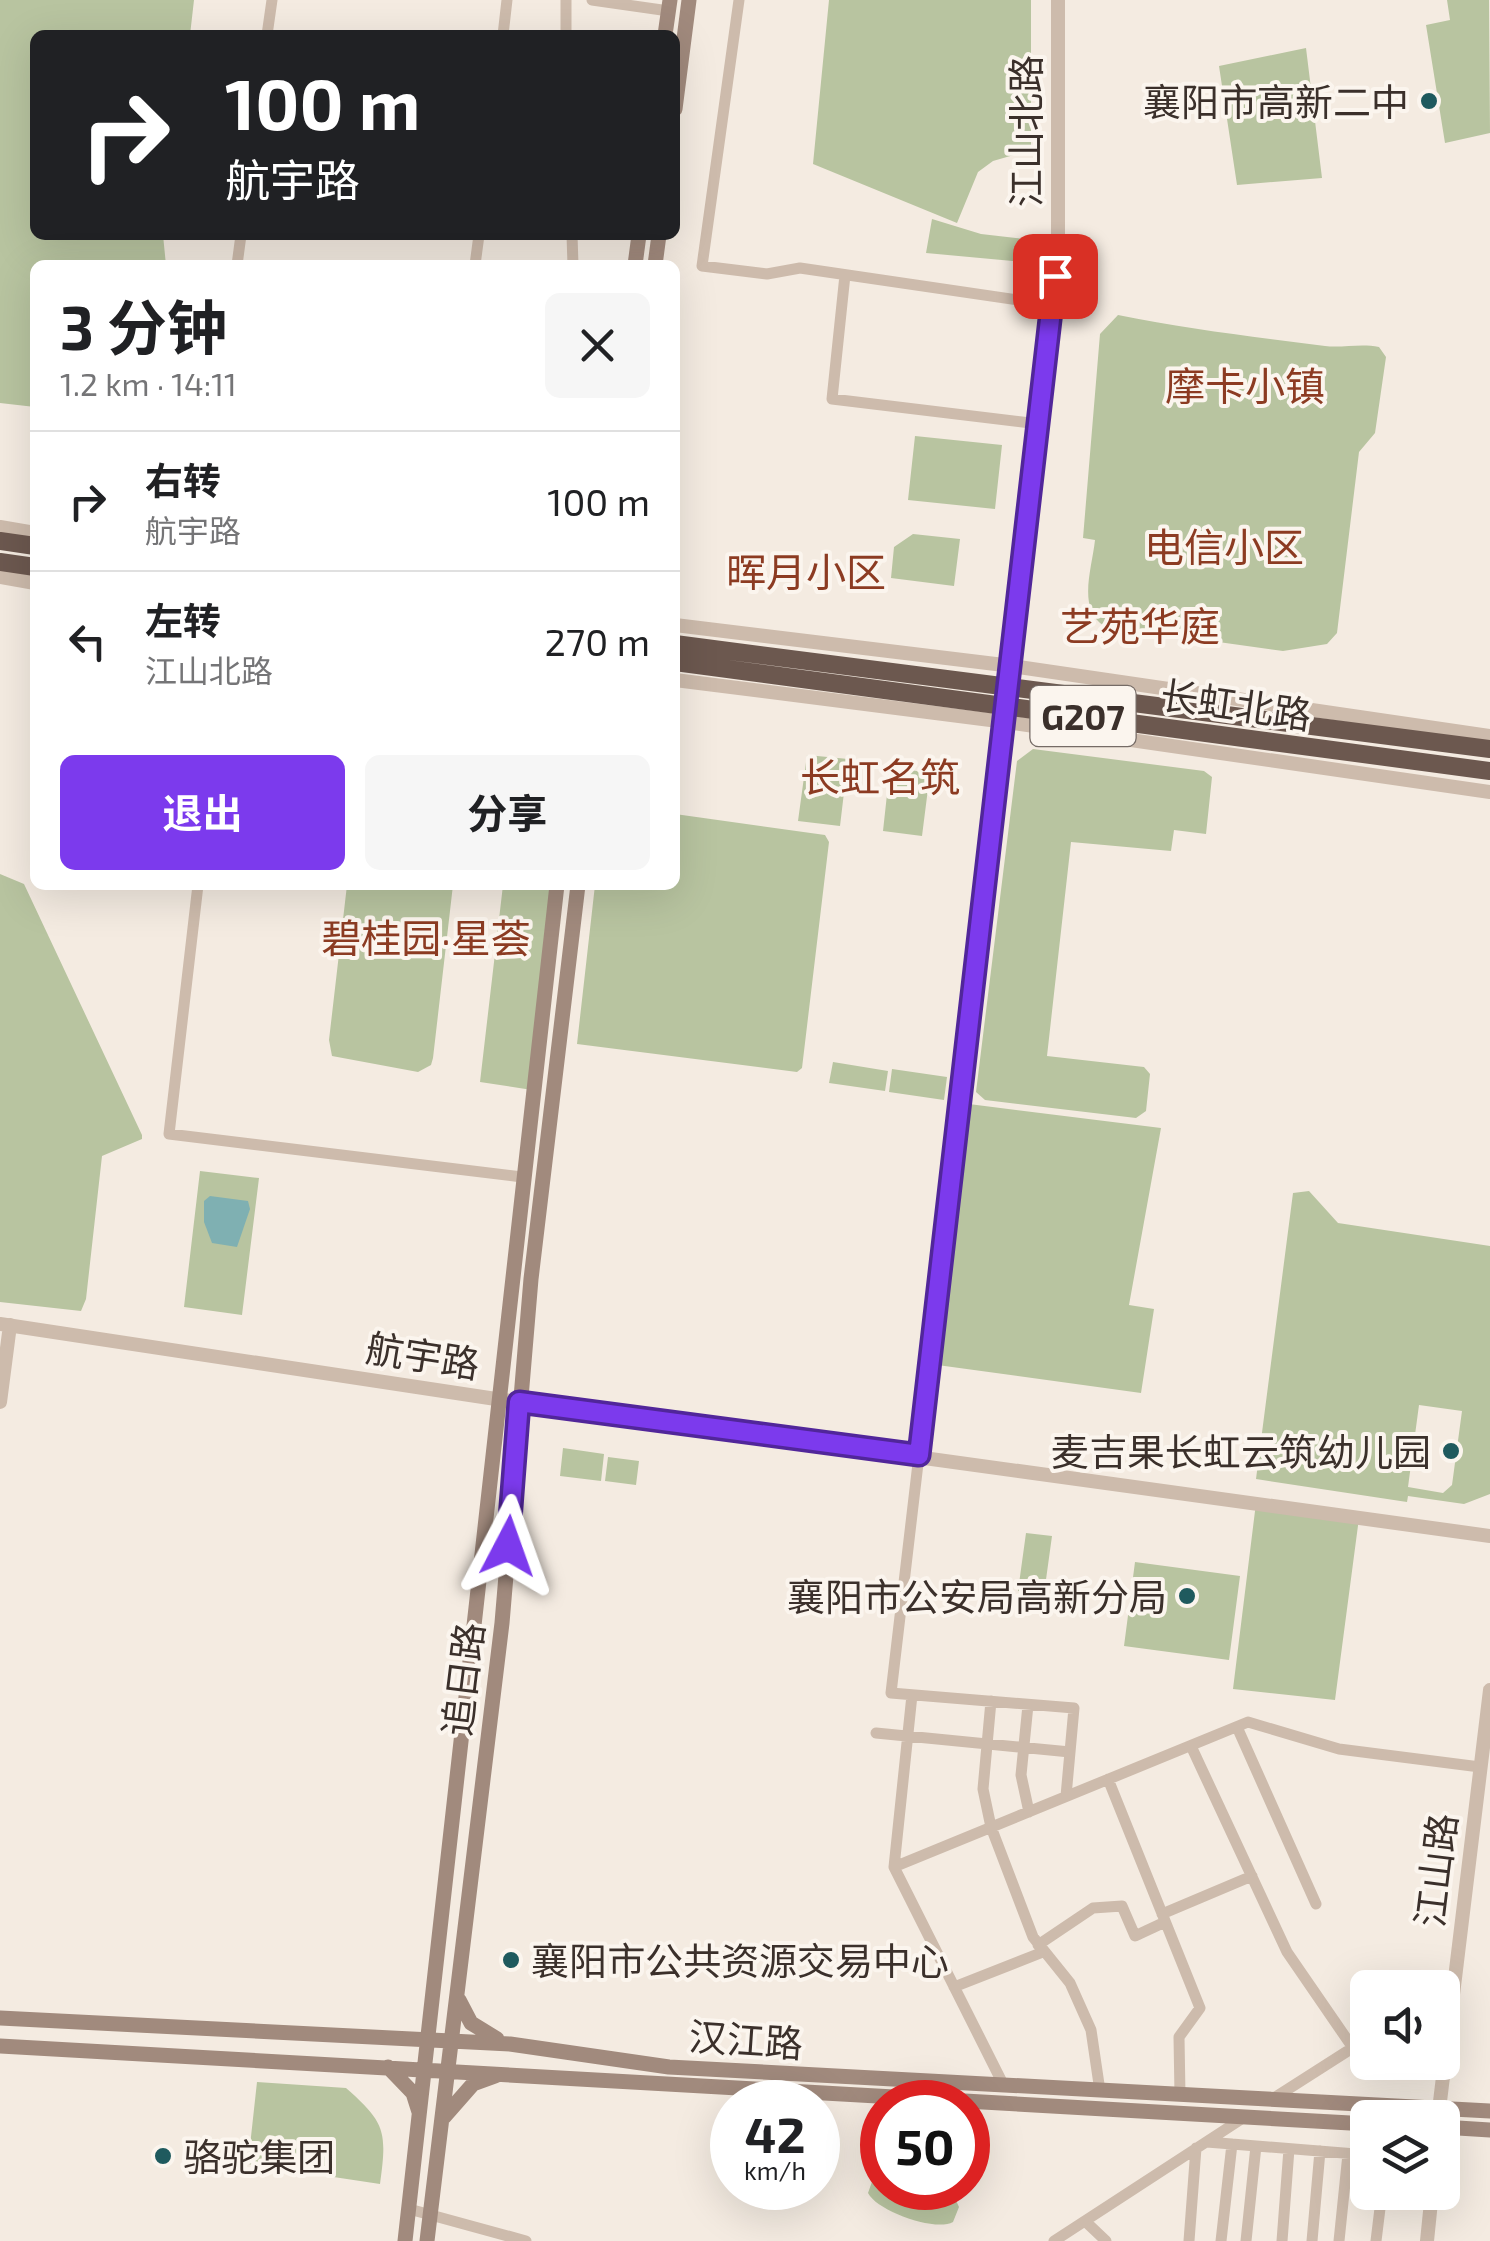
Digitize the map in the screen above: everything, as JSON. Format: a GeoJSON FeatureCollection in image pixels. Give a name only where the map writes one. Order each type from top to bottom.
{"type":"FeatureCollection","features":[{"type":"Feature","properties":{"kind":"highway"},"geometry":{"type":"LineString","coordinates":[[0,540],[30,545]]}},
{"type":"Feature","properties":{"kind":"highway"},"geometry":{"type":"LineString","coordinates":[[0,562],[30,566]]}},
{"type":"Feature","properties":{"kind":"highway","name":"长虹北路"},"geometry":{"type":"LineString","coordinates":[[680,644],[1011,675],[1490,749]]}},
{"type":"Feature","properties":{"kind":"highway","name":"长虹北路"},"geometry":{"type":"LineString","coordinates":[[680,665],[1007,714],[1490,771]]}},
{"type":"Feature","properties":{"kind":"main road"},"geometry":{"type":"LineString","coordinates":[[680,71],[689,0]]}},
{"type":"Feature","properties":{"kind":"main road"},"geometry":{"type":"LineString","coordinates":[[666,30],[669,5]]}},
{"type":"Feature","properties":{"kind":"main road","name":"追日路"},"geometry":{"type":"LineString","coordinates":[[405,2241],[430,2040],[496,1398],[556,890]]}},
{"type":"Feature","properties":{"kind":"main road","name":"追日路"},"geometry":{"type":"LineString","coordinates":[[427,2241],[502,1623],[519,1402],[577,890]]}},
{"type":"Feature","properties":{"kind":"main road"},"geometry":{"type":"LineString","coordinates":[[458,1995],[472,2024],[484,2035],[510,2044]]}},
{"type":"Feature","properties":{"kind":"main road"},"geometry":{"type":"LineString","coordinates":[[390,2038],[424,2018],[434,1997]]}},
{"type":"Feature","properties":{"kind":"main road","name":"汉江路"},"geometry":{"type":"LineString","coordinates":[[0,2018],[510,2044],[669,2067],[1350,2106]]}},
{"type":"Feature","properties":{"kind":"main road","name":"汉江路"},"geometry":{"type":"LineString","coordinates":[[0,2046],[1350,2123]]}},
{"type":"Feature","properties":{"kind":"main road"},"geometry":{"type":"LineString","coordinates":[[388,2067],[414,2093],[420,2117]]}},
{"type":"Feature","properties":{"kind":"main road"},"geometry":{"type":"LineString","coordinates":[[442,2120],[473,2084],[502,2073]]}},
{"type":"Feature","properties":{"kind":"main road","name":"汉江路"},"geometry":{"type":"LineString","coordinates":[[1460,2113],[1490,2112]]}},
{"type":"Feature","properties":{"kind":"main road"},"geometry":{"type":"LineString","coordinates":[[1460,2128],[1490,2130]]}},
{"type":"Feature","properties":{"kind":"street"},"geometry":{"type":"LineString","coordinates":[[269,30],[272,0]]}},
{"type":"Feature","properties":{"kind":"street"},"geometry":{"type":"LineString","coordinates":[[504,30],[508,0]]}},
{"type":"Feature","properties":{"kind":"street"},"geometry":{"type":"LineString","coordinates":[[566,0],[566,30]]}},
{"type":"Feature","properties":{"kind":"street"},"geometry":{"type":"LineString","coordinates":[[592,0],[669,5]]}},
{"type":"Feature","properties":{"kind":"street"},"geometry":{"type":"LineString","coordinates":[[740,0],[702,266],[767,274],[800,268],[1052,305]]}},
{"type":"Feature","properties":{"kind":"street","name":"江山北路"},"geometry":{"type":"LineString","coordinates":[[919,1455],[1058,243],[1058,0]]}},
{"type":"Feature","properties":{"kind":"street"},"geometry":{"type":"LineString","coordinates":[[845,275],[832,399],[1039,424]]}},
{"type":"Feature","properties":{"kind":"street"},"geometry":{"type":"LineString","coordinates":[[0,527],[30,531]]}},
{"type":"Feature","properties":{"kind":"street"},"geometry":{"type":"LineString","coordinates":[[0,578],[30,582]]}},
{"type":"Feature","properties":{"kind":"street"},"geometry":{"type":"LineString","coordinates":[[680,626],[1011,675],[1490,736]]}},
{"type":"Feature","properties":{"kind":"street"},"geometry":{"type":"LineString","coordinates":[[680,681],[1007,714],[1490,792]]}},
{"type":"Feature","properties":{"kind":"street"},"geometry":{"type":"LineString","coordinates":[[197,890],[169,1134],[522,1177]]}},
{"type":"Feature","properties":{"kind":"street"},"geometry":{"type":"LineString","coordinates":[[0,1402],[5,1324]]}},
{"type":"Feature","properties":{"kind":"street","name":"航宇路"},"geometry":{"type":"LineString","coordinates":[[5,1324],[519,1402],[1490,1536]]}},
{"type":"Feature","properties":{"kind":"street"},"geometry":{"type":"LineString","coordinates":[[919,1455],[891,1693],[1074,1708],[1066,1796]]}},
{"type":"Feature","properties":{"kind":"street","name":"江山路"},"geometry":{"type":"LineString","coordinates":[[1450,1970],[1490,1690]]}},
{"type":"Feature","properties":{"kind":"street"},"geometry":{"type":"LineString","coordinates":[[912,1694],[894,1867],[1004,2086]]}},
{"type":"Feature","properties":{"kind":"street"},"geometry":{"type":"LineString","coordinates":[[992,1701],[982,1789],[991,1827],[1041,1948],[1070,1983],[1091,2030],[1100,2091]]}},
{"type":"Feature","properties":{"kind":"street"},"geometry":{"type":"LineString","coordinates":[[1028,1704],[1021,1775],[1029,1812]]}},
{"type":"Feature","properties":{"kind":"street"},"geometry":{"type":"LineString","coordinates":[[894,1867],[1248,1722],[1340,1749],[1480,1768]]}},
{"type":"Feature","properties":{"kind":"street"},"geometry":{"type":"LineString","coordinates":[[1237,1727],[1316,1904]]}},
{"type":"Feature","properties":{"kind":"street"},"geometry":{"type":"LineString","coordinates":[[876,1733],[1070,1752]]}},
{"type":"Feature","properties":{"kind":"street"},"geometry":{"type":"LineString","coordinates":[[1191,1746],[1287,1952],[1350,2044]]}},
{"type":"Feature","properties":{"kind":"street"},"geometry":{"type":"LineString","coordinates":[[1108,1780],[1200,2008],[1180,2036],[1180,2095]]}},
{"type":"Feature","properties":{"kind":"street"},"geometry":{"type":"LineString","coordinates":[[954,1987],[1041,1948],[1093,1908],[1122,1906],[1136,1936],[1164,1918],[1252,1876]]}},
{"type":"Feature","properties":{"kind":"street"},"geometry":{"type":"LineString","coordinates":[[1271,2100],[1350,2050]]}},
{"type":"Feature","properties":{"kind":"street"},"geometry":{"type":"LineString","coordinates":[[1054,2241],[1242,2118]]}},
{"type":"Feature","properties":{"kind":"street"},"geometry":{"type":"LineString","coordinates":[[1221,2241],[1232,2144]]}},
{"type":"Feature","properties":{"kind":"street"},"geometry":{"type":"LineString","coordinates":[[1202,2145],[1348,2154],[1339,2241]]}},
{"type":"Feature","properties":{"kind":"street"},"geometry":{"type":"LineString","coordinates":[[1189,2241],[1202,2145]]}},
{"type":"Feature","properties":{"kind":"street"},"geometry":{"type":"LineString","coordinates":[[1246,2241],[1256,2146]]}},
{"type":"Feature","properties":{"kind":"street"},"geometry":{"type":"LineString","coordinates":[[1282,2241],[1289,2149]]}},
{"type":"Feature","properties":{"kind":"street"},"geometry":{"type":"LineString","coordinates":[[1312,2241],[1320,2151]]}},
{"type":"Feature","properties":{"kind":"street"},"geometry":{"type":"LineString","coordinates":[[409,2209],[501,2238],[526,2241]]}},
{"type":"Feature","properties":{"kind":"street"},"geometry":{"type":"LineString","coordinates":[[1376,2241],[1380,2210]]}},
{"type":"Feature","properties":{"kind":"street"},"geometry":{"type":"LineString","coordinates":[[1427,2241],[1430,2210]]}},
{"type":"Feature","properties":{"kind":"street"},"geometry":{"type":"LineString","coordinates":[[1086,2222],[1106,2241]]}},
{"type":"Feature","properties":{"kind":"green space"},"geometry":{"type":"Polygon","coordinates":[[[0,0],[194,0],[191,30],[30,30],[30,240],[164,240],[166,260],[30,260],[30,406],[0,403],[0,0]]]}},
{"type":"Feature","properties":{"kind":"green space"},"geometry":{"type":"Polygon","coordinates":[[[829,0],[1031,0],[1031,150],[993,161],[978,172],[957,223],[813,164],[829,0]]]}},
{"type":"Feature","properties":{"kind":"green space"},"geometry":{"type":"Polygon","coordinates":[[[1447,0],[1489,0],[1490,133],[1445,143],[1426,25],[1450,20],[1447,0]]]}},
{"type":"Feature","properties":{"kind":"green space"},"geometry":{"type":"Polygon","coordinates":[[[1306,48],[1322,178],[1237,185],[1219,66],[1306,48]]]}},
{"type":"Feature","properties":{"kind":"green space"},"geometry":{"type":"Polygon","coordinates":[[[932,219],[981,234],[1025,239],[1024,262],[926,253],[932,219]]]}},
{"type":"Feature","properties":{"kind":"green space"},"geometry":{"type":"Polygon","coordinates":[[[1118,315],[1325,346],[1379,347],[1386,357],[1375,433],[1359,452],[1337,633],[1327,644],[1283,651],[1104,626],[1096,618],[1088,599],[1095,540],[1083,538],[1100,334],[1118,315]]]}},
{"type":"Feature","properties":{"kind":"green space"},"geometry":{"type":"Polygon","coordinates":[[[915,436],[1002,445],[995,509],[908,500],[915,436]]]}},
{"type":"Feature","properties":{"kind":"green space"},"geometry":{"type":"Polygon","coordinates":[[[913,534],[960,539],[954,586],[891,578],[894,547],[913,534]]]}},
{"type":"Feature","properties":{"kind":"green space"},"geometry":{"type":"Polygon","coordinates":[[[1033,749],[1204,771],[1212,777],[1206,834],[1174,830],[1171,851],[1071,842],[1047,1056],[1144,1067],[1150,1074],[1146,1111],[1136,1118],[985,1100],[976,1092],[1017,761],[1033,749]]]}},
{"type":"Feature","properties":{"kind":"green space"},"geometry":{"type":"Polygon","coordinates":[[[807,755],[848,759],[840,826],[798,821],[807,755]]]}},
{"type":"Feature","properties":{"kind":"green space"},"geometry":{"type":"Polygon","coordinates":[[[890,767],[930,773],[922,836],[883,831],[890,767]]]}},
{"type":"Feature","properties":{"kind":"green space"},"geometry":{"type":"Polygon","coordinates":[[[680,815],[825,835],[829,842],[802,1068],[797,1072],[577,1044],[594,890],[680,890],[680,815]]]}},
{"type":"Feature","properties":{"kind":"green space"},"geometry":{"type":"Polygon","coordinates":[[[0,874],[24,884],[142,1135],[142,1139],[102,1156],[86,1299],[81,1311],[0,1302],[0,874]]]}},
{"type":"Feature","properties":{"kind":"green space"},"geometry":{"type":"Polygon","coordinates":[[[346,890],[452,890],[431,1065],[418,1072],[332,1056],[329,1040],[346,890]]]}},
{"type":"Feature","properties":{"kind":"green space"},"geometry":{"type":"Polygon","coordinates":[[[502,890],[556,890],[532,1090],[480,1082],[502,890]]]}},
{"type":"Feature","properties":{"kind":"green space"},"geometry":{"type":"Polygon","coordinates":[[[833,1062],[888,1071],[885,1091],[829,1083],[833,1062]]]}},
{"type":"Feature","properties":{"kind":"green space"},"geometry":{"type":"Polygon","coordinates":[[[892,1069],[947,1077],[944,1100],[889,1092],[892,1069]]]}},
{"type":"Feature","properties":{"kind":"green space"},"geometry":{"type":"Polygon","coordinates":[[[961,1103],[1161,1128],[1129,1305],[1154,1309],[1141,1393],[930,1364],[961,1103]]]}},
{"type":"Feature","properties":{"kind":"green space"},"geometry":{"type":"Polygon","coordinates":[[[200,1171],[259,1178],[242,1315],[184,1307],[200,1171]]]}},
{"type":"Feature","properties":{"kind":"green space"},"geometry":{"type":"Polygon","coordinates":[[[1309,1191],[1338,1223],[1490,1246],[1490,1494],[1464,1504],[1408,1496],[1407,1502],[1256,1479],[1293,1193],[1309,1191]],[[1419,1405],[1408,1487],[1443,1493],[1452,1485],[1462,1411],[1419,1405]]]}},
{"type":"Feature","properties":{"kind":"green space"},"geometry":{"type":"Polygon","coordinates":[[[563,1448],[604,1454],[601,1481],[560,1476],[563,1448]]]}},
{"type":"Feature","properties":{"kind":"green space"},"geometry":{"type":"Polygon","coordinates":[[[608,1457],[639,1461],[636,1485],[605,1481],[608,1457]]]}},
{"type":"Feature","properties":{"kind":"green space"},"geometry":{"type":"Polygon","coordinates":[[[1256,1503],[1359,1518],[1335,1700],[1233,1689],[1256,1503]]]}},
{"type":"Feature","properties":{"kind":"green space"},"geometry":{"type":"Polygon","coordinates":[[[1026,1533],[1052,1536],[1044,1594],[1018,1591],[1026,1533]]]}},
{"type":"Feature","properties":{"kind":"green space"},"geometry":{"type":"Polygon","coordinates":[[[1135,1562],[1240,1576],[1229,1660],[1124,1646],[1135,1562]]]}},
{"type":"Feature","properties":{"kind":"green space"},"geometry":{"type":"Polygon","coordinates":[[[257,2082],[346,2088],[369,2110],[381,2130],[380,2184],[248,2164],[257,2082]]]}},
{"type":"Feature","properties":{"kind":"green space"},"geometry":{"type":"Polygon","coordinates":[[[888,2210],[958,2210],[953,2222],[945,2224],[921,2222],[888,2210]]]}},
{"type":"Feature","properties":{"kind":"water"},"geometry":{"type":"Polygon","coordinates":[[[210,1196],[248,1201],[250,1209],[237,1247],[212,1243],[204,1222],[204,1201],[210,1196]]]}},
{"type":"Feature","properties":{"kind":"place","name":"襄阳市高新二中"},"geometry":{"type":"Point","coordinates":[1429,101]}},
{"type":"Feature","properties":{"kind":"place","name":"麦吉果长虹云筑幼儿园"},"geometry":{"type":"Point","coordinates":[1451,1451]}},
{"type":"Feature","properties":{"kind":"place","name":"襄阳市公安局高新分局"},"geometry":{"type":"Point","coordinates":[1187,1596]}},
{"type":"Feature","properties":{"kind":"place","name":"襄阳市公共资源交易中心"},"geometry":{"type":"Point","coordinates":[511,1960]}},
{"type":"Feature","properties":{"kind":"place","name":"骆驼集团"},"geometry":{"type":"Point","coordinates":[163,2156]}},
{"type":"Feature","properties":{"kind":"district","name":"摩卡小镇"},"geometry":{"type":"Point","coordinates":[1245,385]}},
{"type":"Feature","properties":{"kind":"district","name":"电信小区"},"geometry":{"type":"Point","coordinates":[1224,546]}},
{"type":"Feature","properties":{"kind":"district","name":"晖月小区"},"geometry":{"type":"Point","coordinates":[806,571]}},
{"type":"Feature","properties":{"kind":"district","name":"艺苑华庭"},"geometry":{"type":"Point","coordinates":[1140,625]}},
{"type":"Feature","properties":{"kind":"district","name":"长虹名筑"},"geometry":{"type":"Point","coordinates":[880,776]}},
{"type":"Feature","properties":{"kind":"district","name":"碧桂园·星荟"},"geometry":{"type":"Point","coordinates":[426,937]}},
{"type":"Feature","properties":{"kind":"route"},"geometry":{"type":"LineString","coordinates":[[508,1546],[519,1402],[919,1455],[1055,276]]}}]}
